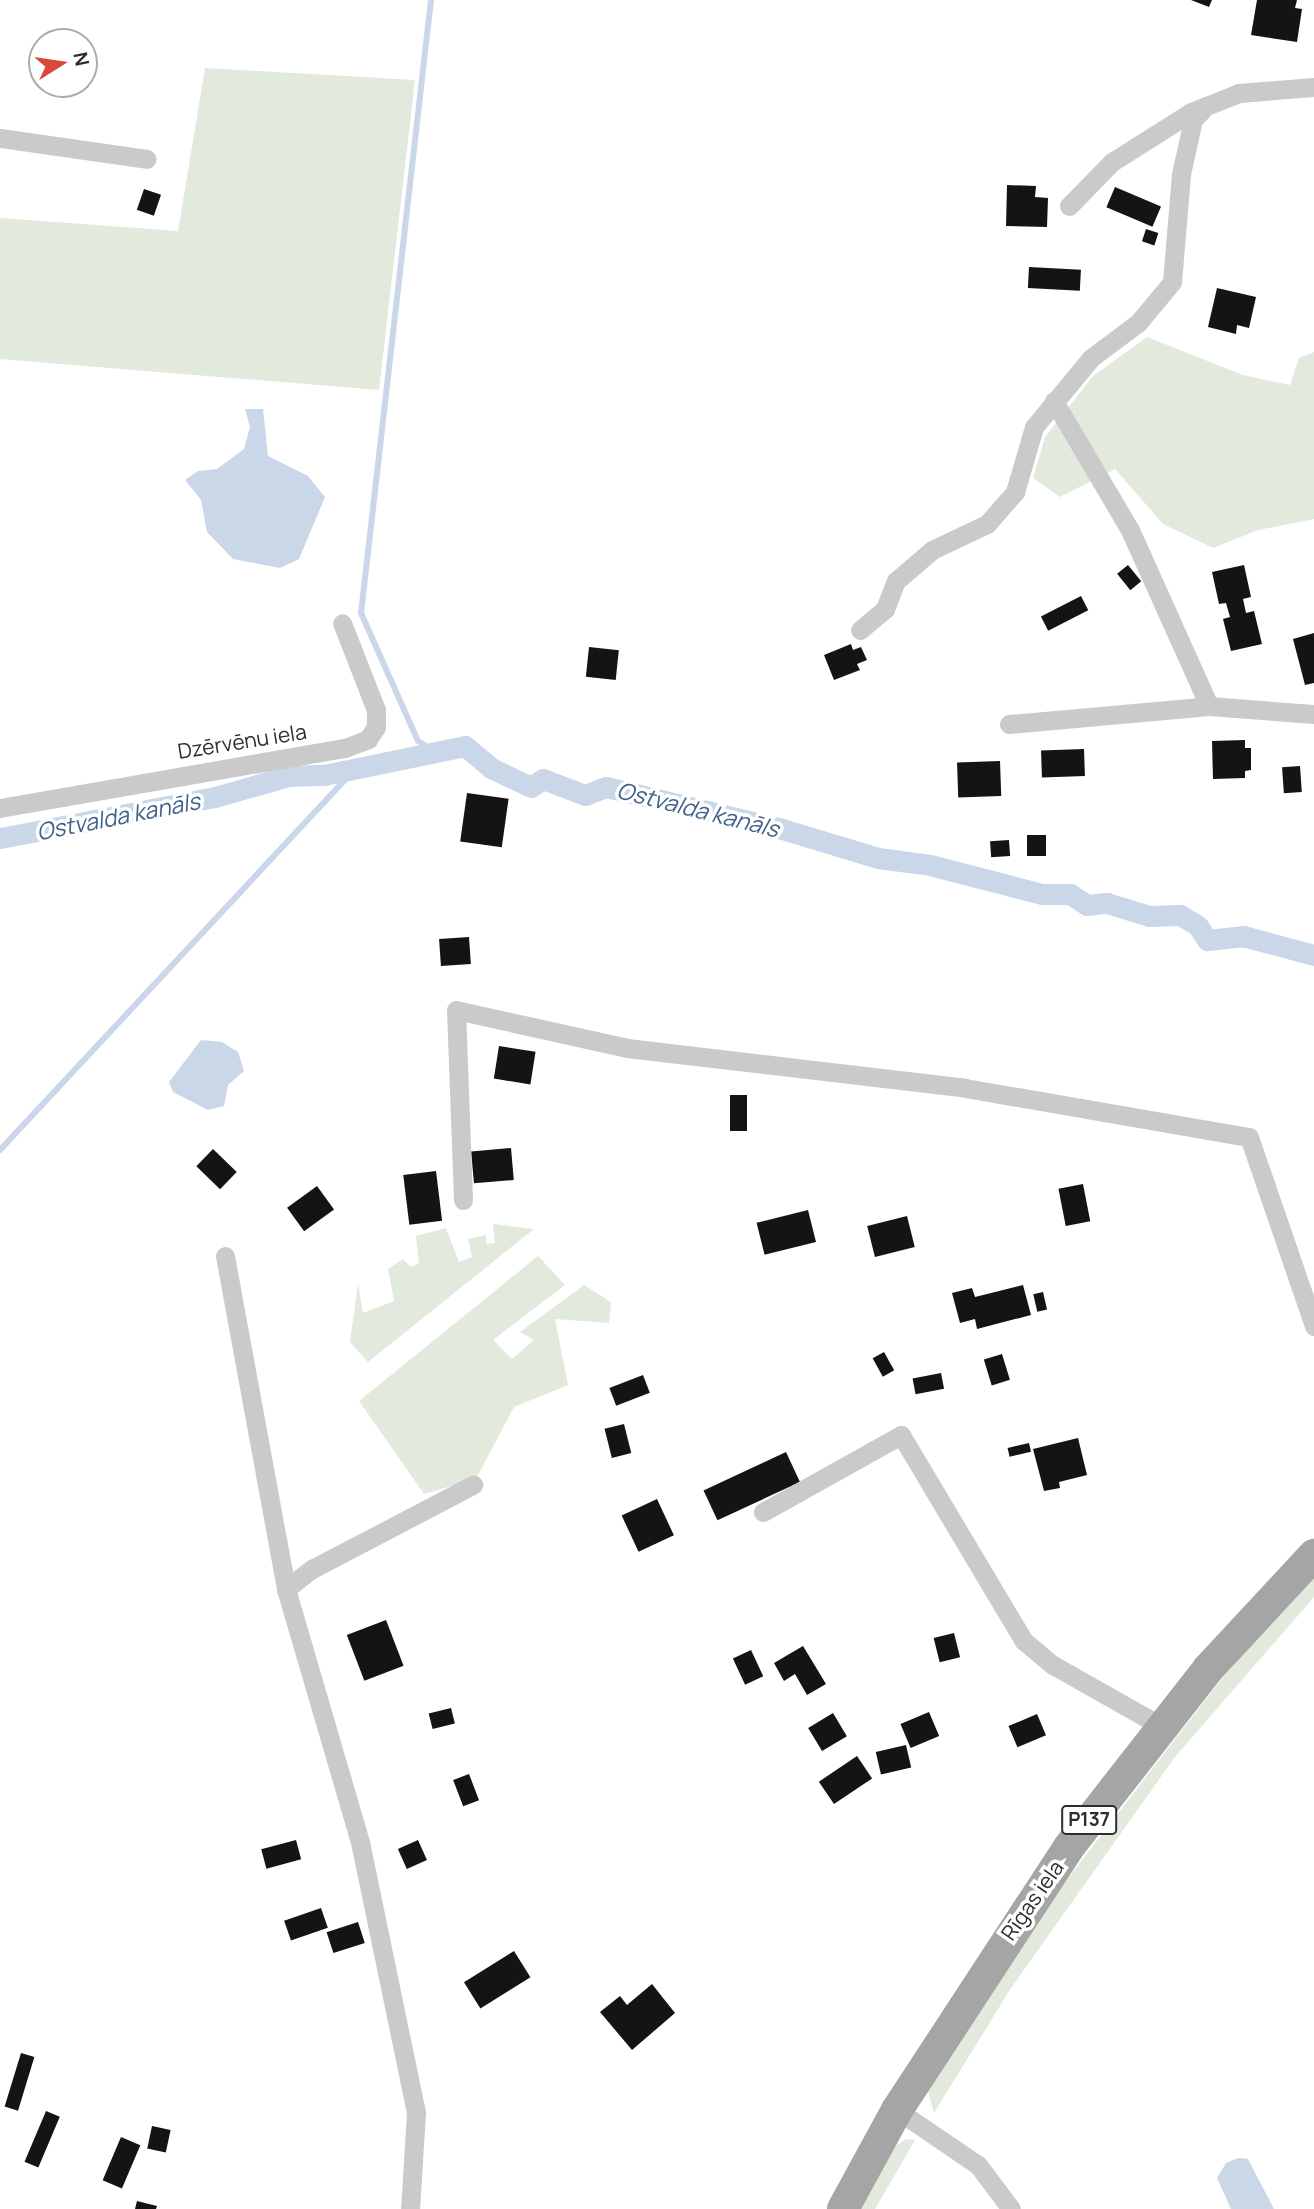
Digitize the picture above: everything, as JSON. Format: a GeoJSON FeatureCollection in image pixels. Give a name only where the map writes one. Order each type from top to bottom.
{"type":"FeatureCollection","features":[{"type":"Feature","properties":{"kind":"main road","name":"Rīgas iela"},"geometry":{"type":"LineString","coordinates":[[843,2209],[897,2110],[998,1949],[1161,1726],[1314,1555]]}},
{"type":"Feature","properties":{"kind":"street"},"geometry":{"type":"LineString","coordinates":[[1069,206],[1111,162],[1206,106],[1239,93],[1314,88]]}},
{"type":"Feature","properties":{"kind":"street"},"geometry":{"type":"LineString","coordinates":[[860,630],[885,609],[897,581],[932,550],[987,524],[1015,492],[1034,427],[1091,358],[1138,323],[1172,282],[1181,174],[1192,120],[1206,106]]}},
{"type":"Feature","properties":{"kind":"street"},"geometry":{"type":"LineString","coordinates":[[0,138],[147,159]]}},
{"type":"Feature","properties":{"kind":"street"},"geometry":{"type":"LineString","coordinates":[[1054,401],[1130,530],[1209,706]]}},
{"type":"Feature","properties":{"kind":"street","name":"Dzērvēnu iela"},"geometry":{"type":"LineString","coordinates":[[0,808],[345,748],[368,739],[376,727],[376,710],[342,622]]}},
{"type":"Feature","properties":{"kind":"street"},"geometry":{"type":"LineString","coordinates":[[1009,724],[1209,706],[1314,714]]}},
{"type":"Feature","properties":{"kind":"street"},"geometry":{"type":"LineString","coordinates":[[463,1200],[456,1010],[627,1048],[965,1088],[1249,1137],[1314,1326]]}},
{"type":"Feature","properties":{"kind":"street"},"geometry":{"type":"LineString","coordinates":[[225,1256],[286,1589],[360,1842],[389,1972],[416,2112],[411,2209]]}},
{"type":"Feature","properties":{"kind":"street"},"geometry":{"type":"LineString","coordinates":[[763,1512],[901,1435],[1024,1641],[1053,1665],[1161,1726]]}},
{"type":"Feature","properties":{"kind":"street"},"geometry":{"type":"LineString","coordinates":[[286,1589],[312,1569],[473,1485]]}},
{"type":"Feature","properties":{"kind":"street"},"geometry":{"type":"LineString","coordinates":[[897,2110],[978,2165],[1011,2209]]}},
{"type":"Feature","properties":{"kind":"shaded area"},"geometry":{"type":"Polygon","coordinates":[[[205,68],[415,80],[379,390],[0,359],[0,218],[178,231],[205,68]]]}},
{"type":"Feature","properties":{"kind":"shaded area"},"geometry":{"type":"Polygon","coordinates":[[[1147,337],[1243,375],[1290,385],[1299,358],[1314,352],[1314,519],[1258,530],[1213,548],[1163,524],[1115,469],[1060,497],[1033,478],[1045,437],[1093,376],[1147,337]]]}},
{"type":"Feature","properties":{"kind":"shaded area"},"geometry":{"type":"Polygon","coordinates":[[[493,1224],[534,1229],[368,1362],[350,1342],[358,1284],[363,1313],[394,1301],[388,1269],[403,1259],[411,1267],[419,1263],[416,1236],[446,1228],[459,1262],[472,1257],[468,1239],[486,1235],[486,1244],[495,1243],[493,1224]]]}},
{"type":"Feature","properties":{"kind":"shaded area"},"geometry":{"type":"Polygon","coordinates":[[[538,1256],[565,1285],[493,1340],[512,1359],[534,1340],[520,1332],[584,1285],[611,1302],[609,1323],[555,1319],[568,1385],[514,1407],[476,1479],[424,1494],[359,1401],[538,1256]]]}},
{"type":"Feature","properties":{"kind":"shaded area"},"geometry":{"type":"Polygon","coordinates":[[[1314,1573],[1314,1597],[1175,1757],[1011,1988],[934,2113],[928,2091],[1046,1907],[1219,1682],[1314,1573]]]}},
{"type":"Feature","properties":{"kind":"shaded area"},"geometry":{"type":"Polygon","coordinates":[[[906,2139],[915,2140],[875,2209],[857,2209],[890,2150],[906,2139]]]}},
{"type":"Feature","properties":{"kind":"water"},"geometry":{"type":"Polygon","coordinates":[[[245,409],[263,409],[268,456],[308,476],[325,497],[299,559],[280,568],[233,559],[207,532],[201,500],[185,480],[198,471],[217,469],[244,449],[250,427],[245,409]]]}},
{"type":"Feature","properties":{"kind":"water"},"geometry":{"type":"Polygon","coordinates":[[[201,1040],[222,1042],[238,1052],[244,1071],[228,1085],[224,1106],[208,1110],[173,1092],[169,1082],[201,1040]]]}},
{"type":"Feature","properties":{"kind":"water"},"geometry":{"type":"Polygon","coordinates":[[[1238,2158],[1248,2159],[1274,2209],[1231,2209],[1217,2178],[1226,2163],[1238,2158]]]}},
{"type":"Feature","properties":{"kind":"building"},"geometry":{"type":"Polygon","coordinates":[[[1191,0],[1212,0],[1209,7],[1191,0]]]}},
{"type":"Feature","properties":{"kind":"building"},"geometry":{"type":"Polygon","coordinates":[[[1257,0],[1297,0],[1295,8],[1302,9],[1297,42],[1251,35],[1257,0]]]}},
{"type":"Feature","properties":{"kind":"building"},"geometry":{"type":"Polygon","coordinates":[[[1007,185],[1036,186],[1035,197],[1048,198],[1047,227],[1006,226],[1007,185]]]}},
{"type":"Feature","properties":{"kind":"building"},"geometry":{"type":"Polygon","coordinates":[[[1115,187],[1161,207],[1152,227],[1106,207],[1115,187]]]}},
{"type":"Feature","properties":{"kind":"building"},"geometry":{"type":"Polygon","coordinates":[[[144,189],[161,195],[154,216],[137,210],[144,189]]]}},
{"type":"Feature","properties":{"kind":"building"},"geometry":{"type":"Polygon","coordinates":[[[1146,229],[1158,233],[1154,245],[1142,241],[1146,229]]]}},
{"type":"Feature","properties":{"kind":"building"},"geometry":{"type":"Polygon","coordinates":[[[1029,267],[1081,270],[1080,291],[1028,288],[1029,267]]]}},
{"type":"Feature","properties":{"kind":"building"},"geometry":{"type":"Polygon","coordinates":[[[1217,288],[1256,297],[1249,328],[1237,325],[1236,334],[1208,327],[1217,288]]]}},
{"type":"Feature","properties":{"kind":"building"},"geometry":{"type":"Polygon","coordinates":[[[1128,565],[1141,581],[1130,590],[1117,574],[1128,565]]]}},
{"type":"Feature","properties":{"kind":"building"},"geometry":{"type":"Polygon","coordinates":[[[1244,565],[1251,597],[1243,599],[1246,613],[1254,611],[1262,644],[1231,651],[1223,619],[1230,617],[1226,603],[1219,604],[1212,572],[1244,565]]]}},
{"type":"Feature","properties":{"kind":"building"},"geometry":{"type":"Polygon","coordinates":[[[1081,596],[1088,610],[1048,631],[1041,616],[1081,596]]]}},
{"type":"Feature","properties":{"kind":"building"},"geometry":{"type":"Polygon","coordinates":[[[1314,633],[1314,683],[1305,685],[1293,639],[1314,633]]]}},
{"type":"Feature","properties":{"kind":"building"},"geometry":{"type":"Polygon","coordinates":[[[851,644],[853,650],[861,647],[867,660],[857,664],[860,670],[834,680],[824,655],[851,644]]]}},
{"type":"Feature","properties":{"kind":"building"},"geometry":{"type":"Polygon","coordinates":[[[589,647],[619,650],[616,680],[586,677],[589,647]]]}},
{"type":"Feature","properties":{"kind":"building"},"geometry":{"type":"Polygon","coordinates":[[[1245,740],[1245,748],[1251,748],[1251,770],[1245,771],[1245,778],[1213,779],[1212,741],[1245,740]]]}},
{"type":"Feature","properties":{"kind":"building"},"geometry":{"type":"Polygon","coordinates":[[[1084,749],[1085,776],[1042,777],[1041,751],[1084,749]]]}},
{"type":"Feature","properties":{"kind":"building"},"geometry":{"type":"Polygon","coordinates":[[[1000,761],[1001,796],[958,797],[957,763],[1000,761]]]}},
{"type":"Feature","properties":{"kind":"building"},"geometry":{"type":"Polygon","coordinates":[[[1300,766],[1302,792],[1284,793],[1282,767],[1300,766]]]}},
{"type":"Feature","properties":{"kind":"building"},"geometry":{"type":"Polygon","coordinates":[[[467,793],[509,799],[502,847],[460,842],[467,793]]]}},
{"type":"Feature","properties":{"kind":"building"},"geometry":{"type":"Polygon","coordinates":[[[1027,835],[1046,835],[1046,856],[1027,856],[1027,835]]]}},
{"type":"Feature","properties":{"kind":"building"},"geometry":{"type":"Polygon","coordinates":[[[1009,840],[1010,856],[991,857],[990,841],[1009,840]]]}},
{"type":"Feature","properties":{"kind":"building"},"geometry":{"type":"Polygon","coordinates":[[[469,937],[471,964],[441,966],[439,939],[469,937]]]}},
{"type":"Feature","properties":{"kind":"building"},"geometry":{"type":"Polygon","coordinates":[[[499,1046],[536,1052],[530,1084],[494,1079],[499,1046]]]}},
{"type":"Feature","properties":{"kind":"building"},"geometry":{"type":"Polygon","coordinates":[[[730,1095],[747,1095],[747,1131],[730,1131],[730,1095]]]}},
{"type":"Feature","properties":{"kind":"building"},"geometry":{"type":"Polygon","coordinates":[[[511,1148],[514,1180],[474,1183],[471,1151],[511,1148]]]}},
{"type":"Feature","properties":{"kind":"building"},"geometry":{"type":"Polygon","coordinates":[[[213,1149],[237,1172],[220,1189],[196,1166],[213,1149]]]}},
{"type":"Feature","properties":{"kind":"building"},"geometry":{"type":"Polygon","coordinates":[[[436,1171],[442,1221],[409,1225],[403,1175],[436,1171]]]}},
{"type":"Feature","properties":{"kind":"building"},"geometry":{"type":"Polygon","coordinates":[[[1083,1184],[1090,1221],[1066,1226],[1058,1189],[1083,1184]]]}},
{"type":"Feature","properties":{"kind":"building"},"geometry":{"type":"Polygon","coordinates":[[[317,1186],[334,1209],[304,1231],[287,1208],[317,1186]]]}},
{"type":"Feature","properties":{"kind":"building"},"geometry":{"type":"Polygon","coordinates":[[[808,1210],[816,1242],[765,1255],[757,1223],[808,1210]]]}},
{"type":"Feature","properties":{"kind":"building"},"geometry":{"type":"Polygon","coordinates":[[[907,1216],[915,1247],[875,1257],[867,1226],[907,1216]]]}},
{"type":"Feature","properties":{"kind":"building"},"geometry":{"type":"Polygon","coordinates":[[[1023,1285],[1031,1315],[977,1329],[975,1319],[960,1323],[952,1293],[972,1288],[975,1297],[1023,1285]]]}},
{"type":"Feature","properties":{"kind":"building"},"geometry":{"type":"Polygon","coordinates":[[[1043,1292],[1047,1310],[1037,1312],[1033,1294],[1043,1292]]]}},
{"type":"Feature","properties":{"kind":"building"},"geometry":{"type":"Polygon","coordinates":[[[884,1352],[894,1370],[883,1377],[873,1358],[884,1352]]]}},
{"type":"Feature","properties":{"kind":"building"},"geometry":{"type":"Polygon","coordinates":[[[1002,1354],[1010,1380],[992,1385],[984,1360],[1002,1354]]]}},
{"type":"Feature","properties":{"kind":"building"},"geometry":{"type":"Polygon","coordinates":[[[941,1373],[944,1389],[916,1394],[913,1379],[941,1373]]]}},
{"type":"Feature","properties":{"kind":"building"},"geometry":{"type":"Polygon","coordinates":[[[643,1375],[650,1393],[616,1406],[609,1388],[643,1375]]]}},
{"type":"Feature","properties":{"kind":"building"},"geometry":{"type":"Polygon","coordinates":[[[624,1424],[631,1453],[612,1458],[605,1429],[624,1424]]]}},
{"type":"Feature","properties":{"kind":"building"},"geometry":{"type":"Polygon","coordinates":[[[1078,1438],[1087,1475],[1059,1482],[1060,1488],[1044,1491],[1033,1449],[1078,1438]]]}},
{"type":"Feature","properties":{"kind":"building"},"geometry":{"type":"Polygon","coordinates":[[[1029,1443],[1031,1452],[1010,1457],[1008,1448],[1029,1443]]]}},
{"type":"Feature","properties":{"kind":"building"},"geometry":{"type":"Polygon","coordinates":[[[786,1452],[800,1482],[717,1520],[704,1490],[786,1452]]]}},
{"type":"Feature","properties":{"kind":"building"},"geometry":{"type":"Polygon","coordinates":[[[657,1499],[674,1535],[639,1552],[622,1515],[657,1499]]]}},
{"type":"Feature","properties":{"kind":"building"},"geometry":{"type":"Polygon","coordinates":[[[386,1620],[404,1666],[364,1681],[347,1635],[386,1620]]]}},
{"type":"Feature","properties":{"kind":"building"},"geometry":{"type":"Polygon","coordinates":[[[954,1633],[960,1657],[940,1662],[934,1638],[954,1633]]]}},
{"type":"Feature","properties":{"kind":"building"},"geometry":{"type":"Polygon","coordinates":[[[803,1646],[826,1684],[807,1695],[795,1674],[784,1681],[774,1663],[803,1646]]]}},
{"type":"Feature","properties":{"kind":"building"},"geometry":{"type":"Polygon","coordinates":[[[751,1650],[763,1676],[745,1685],[733,1658],[751,1650]]]}},
{"type":"Feature","properties":{"kind":"building"},"geometry":{"type":"Polygon","coordinates":[[[451,1708],[455,1724],[433,1729],[429,1714],[451,1708]]]}},
{"type":"Feature","properties":{"kind":"building"},"geometry":{"type":"Polygon","coordinates":[[[929,1712],[939,1736],[911,1748],[900,1724],[929,1712]]]}},
{"type":"Feature","properties":{"kind":"building"},"geometry":{"type":"Polygon","coordinates":[[[833,1713],[847,1736],[822,1751],[808,1728],[833,1713]]]}},
{"type":"Feature","properties":{"kind":"building"},"geometry":{"type":"Polygon","coordinates":[[[1037,1714],[1046,1735],[1017,1747],[1008,1726],[1037,1714]]]}},
{"type":"Feature","properties":{"kind":"building"},"geometry":{"type":"Polygon","coordinates":[[[906,1745],[911,1767],[881,1774],[876,1752],[906,1745]]]}},
{"type":"Feature","properties":{"kind":"building"},"geometry":{"type":"Polygon","coordinates":[[[857,1756],[872,1778],[834,1804],[819,1782],[857,1756]]]}},
{"type":"Feature","properties":{"kind":"building"},"geometry":{"type":"Polygon","coordinates":[[[469,1774],[479,1800],[463,1806],[453,1780],[469,1774]]]}},
{"type":"Feature","properties":{"kind":"building"},"geometry":{"type":"Polygon","coordinates":[[[296,1840],[301,1859],[266,1869],[261,1849],[296,1840]]]}},
{"type":"Feature","properties":{"kind":"building"},"geometry":{"type":"Polygon","coordinates":[[[418,1840],[427,1860],[407,1869],[398,1849],[418,1840]]]}},
{"type":"Feature","properties":{"kind":"building"},"geometry":{"type":"Polygon","coordinates":[[[321,1908],[328,1928],[291,1941],[284,1921],[321,1908]]]}},
{"type":"Feature","properties":{"kind":"building"},"geometry":{"type":"Polygon","coordinates":[[[358,1922],[365,1943],[333,1953],[327,1932],[358,1922]]]}},
{"type":"Feature","properties":{"kind":"building"},"geometry":{"type":"Polygon","coordinates":[[[514,1951],[530,1977],[480,2009],[464,1982],[514,1951]]]}},
{"type":"Feature","properties":{"kind":"building"},"geometry":{"type":"Polygon","coordinates":[[[652,1984],[675,2013],[632,2050],[600,2012],[620,1996],[627,2005],[652,1984]]]}},
{"type":"Feature","properties":{"kind":"building"},"geometry":{"type":"Polygon","coordinates":[[[21,2053],[34,2057],[18,2111],[5,2107],[21,2053]]]}},
{"type":"Feature","properties":{"kind":"building"},"geometry":{"type":"Polygon","coordinates":[[[46,2111],[60,2117],[38,2167],[25,2162],[46,2111]]]}},
{"type":"Feature","properties":{"kind":"building"},"geometry":{"type":"Polygon","coordinates":[[[152,2126],[171,2130],[166,2152],[147,2148],[152,2126]]]}},
{"type":"Feature","properties":{"kind":"building"},"geometry":{"type":"Polygon","coordinates":[[[121,2137],[140,2145],[122,2188],[103,2180],[121,2137]]]}},
{"type":"Feature","properties":{"kind":"building"},"geometry":{"type":"Polygon","coordinates":[[[137,2201],[157,2206],[156,2209],[135,2209],[137,2201]]]}},
{"type":"Feature","properties":{"kind":"waterway"},"geometry":{"type":"LineString","coordinates":[[431,0],[361,613],[418,741],[434,751]]}},
{"type":"Feature","properties":{"kind":"waterway","name":"Ostvalda kanāls"},"geometry":{"type":"LineString","coordinates":[[0,838],[215,797],[288,776],[324,775],[465,746],[491,768],[531,787],[543,779],[585,795],[606,787],[782,829],[878,858],[930,865],[1042,894],[1070,894],[1087,905],[1107,903],[1149,916],[1180,915],[1198,926],[1207,940],[1243,936],[1314,955]]}},
{"type":"Feature","properties":{"kind":"waterway"},"geometry":{"type":"LineString","coordinates":[[0,1150],[355,769]]}}]}
